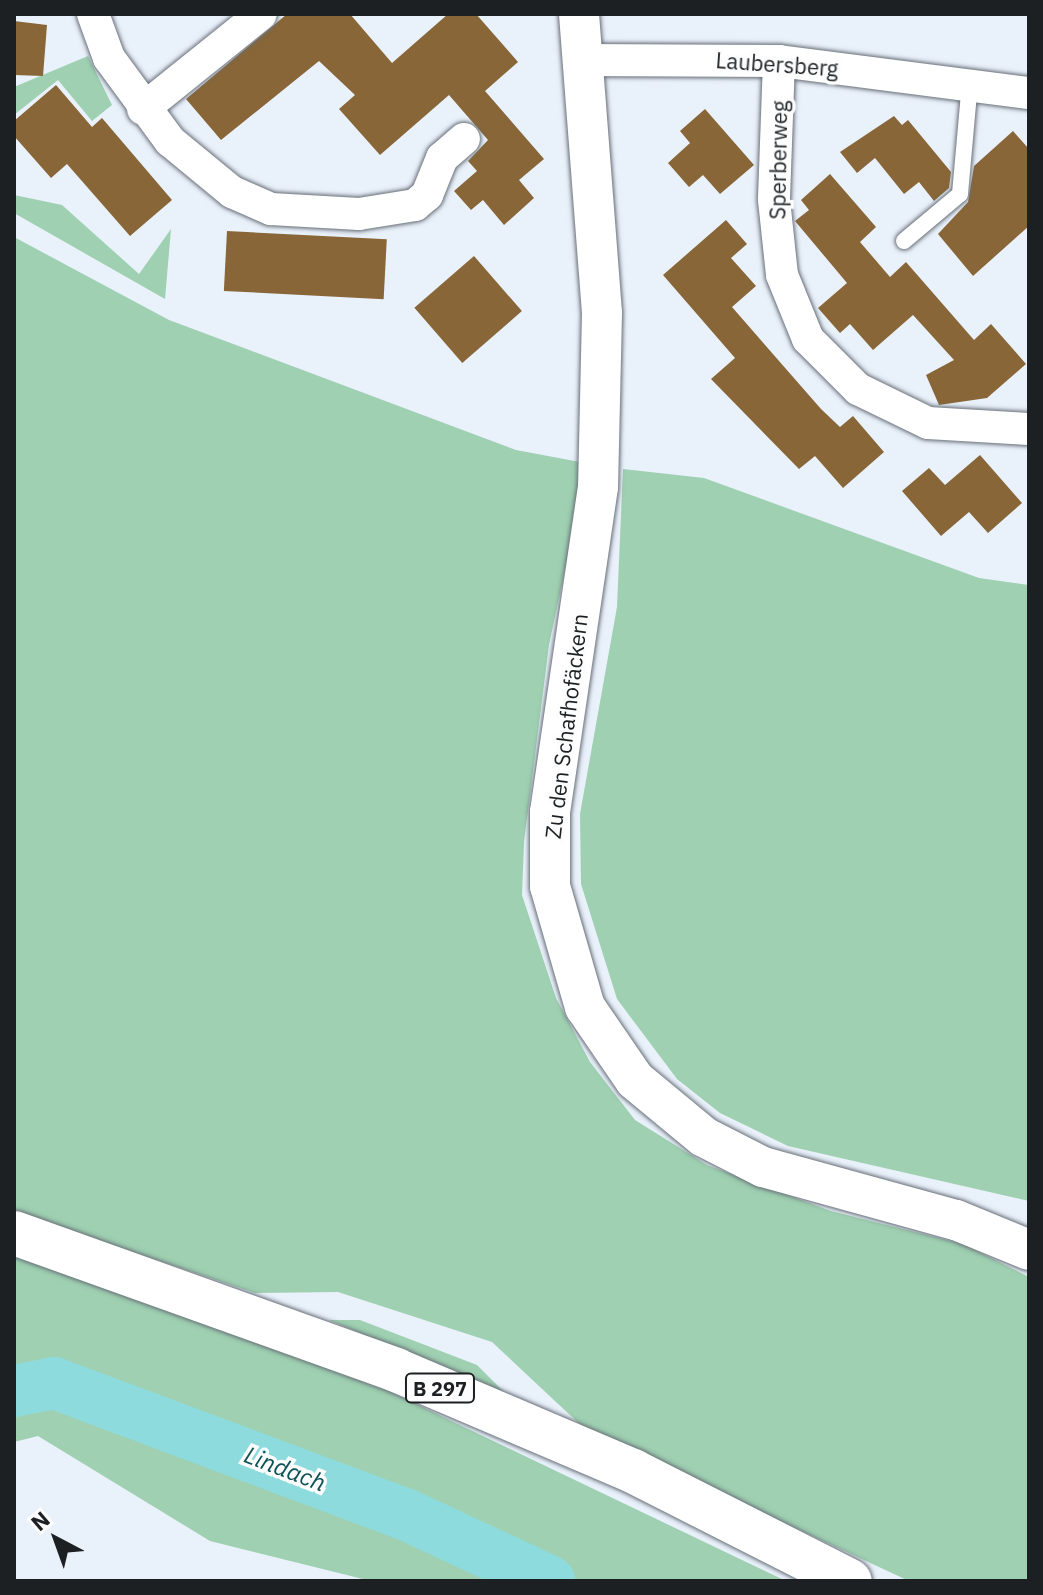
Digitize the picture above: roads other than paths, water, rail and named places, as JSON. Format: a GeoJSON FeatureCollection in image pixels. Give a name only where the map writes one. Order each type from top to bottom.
{"type":"FeatureCollection","features":[{"type":"Feature","properties":{"kind":"main road","name":"B 297"},"geometry":{"type":"LineString","coordinates":[[14,1233],[266,1319],[454,1394],[633,1471],[850,1581]]}},
{"type":"Feature","properties":{"kind":"street"},"geometry":{"type":"LineString","coordinates":[[93,14],[109,58],[143,109],[200,168],[271,209],[359,214],[415,205],[427,195],[442,158],[464,139]]}},
{"type":"Feature","properties":{"kind":"street"},"geometry":{"type":"LineString","coordinates":[[143,109],[261,14]]}},
{"type":"Feature","properties":{"kind":"street","name":"Zu den Schafhofäckern"},"geometry":{"type":"LineString","coordinates":[[579,14],[602,313],[598,487],[550,812],[550,886],[585,1007],[635,1080],[704,1137],[763,1167],[956,1220],[1029,1250]]}},
{"type":"Feature","properties":{"kind":"street","name":"Laubersberg"},"geometry":{"type":"LineString","coordinates":[[583,60],[779,61],[970,81],[1029,93]]}},
{"type":"Feature","properties":{"kind":"street","name":"Sperberweg"},"geometry":{"type":"LineString","coordinates":[[779,61],[780,260],[808,339],[858,389],[928,423],[1029,429]]}},
{"type":"Feature","properties":{"kind":"lane"},"geometry":{"type":"LineString","coordinates":[[904,241],[960,194],[970,81]]}},
{"type":"Feature","properties":{"kind":"waterway","name":"Lindach"},"geometry":{"type":"LineString","coordinates":[[14,1391],[54,1383],[405,1514],[549,1581]]}}]}
